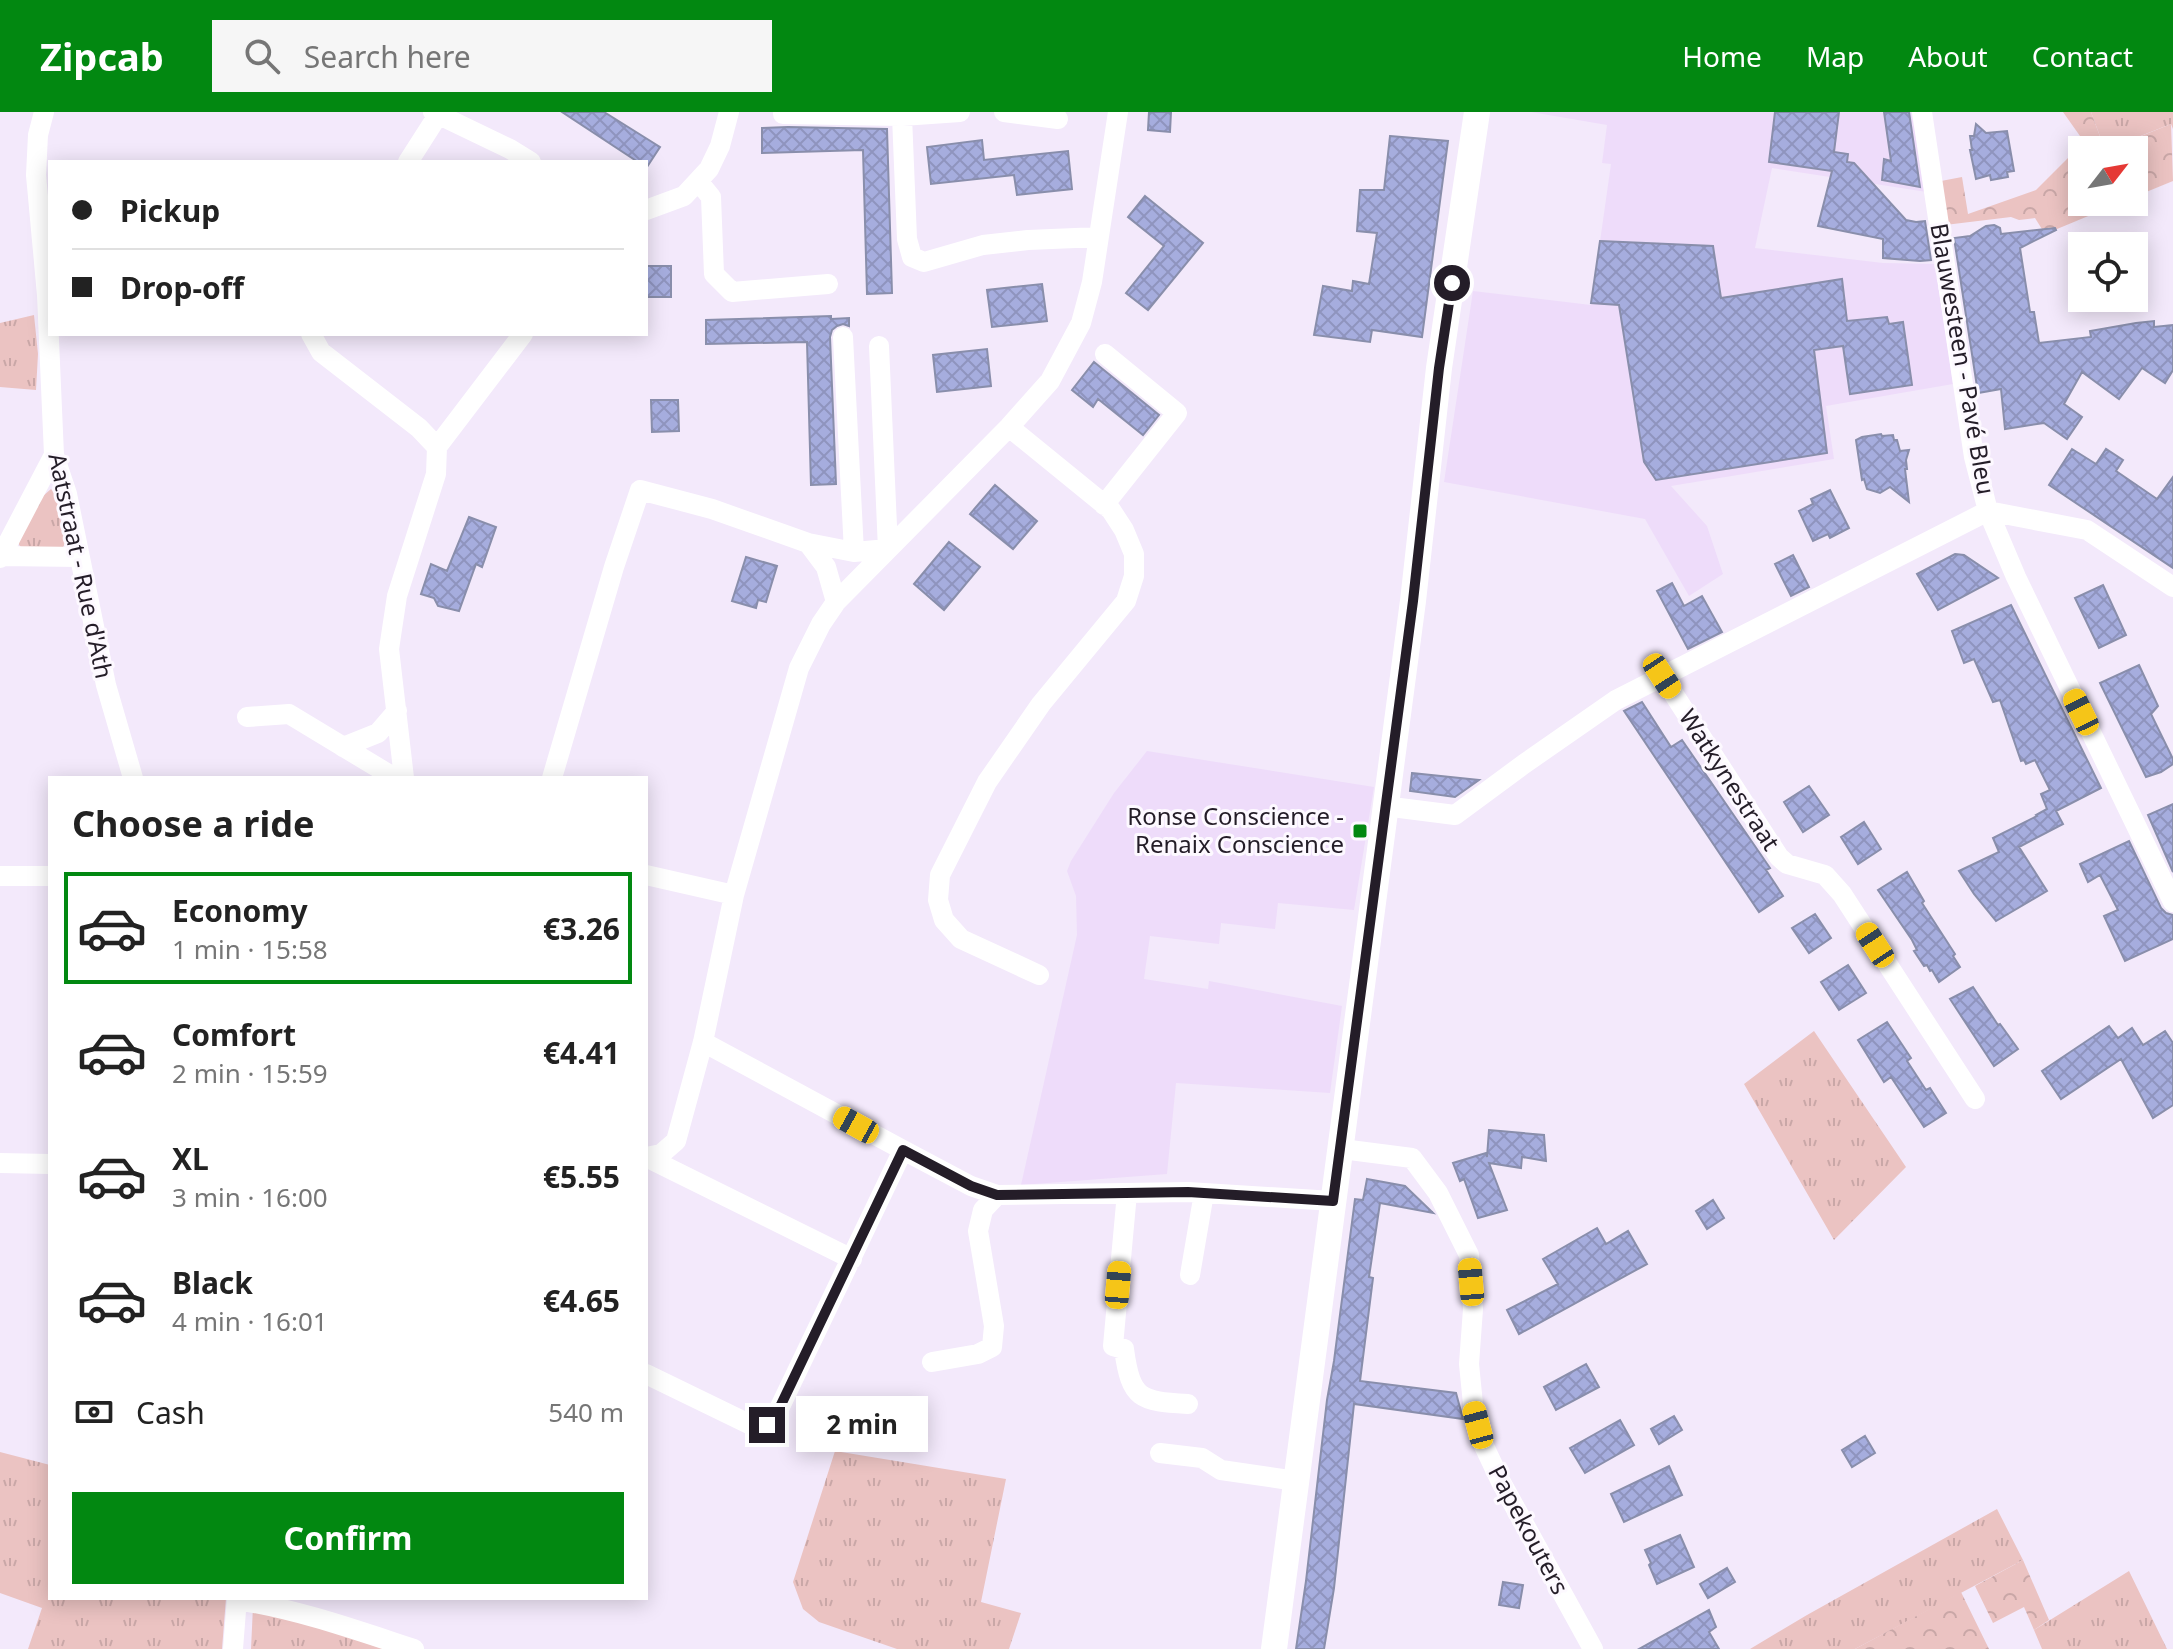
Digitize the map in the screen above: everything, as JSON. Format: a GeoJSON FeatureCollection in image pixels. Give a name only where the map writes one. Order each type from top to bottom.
{"type":"FeatureCollection","features":[{"type":"Feature","properties":{"kind":"main road"},"geometry":{"type":"LineString","coordinates":[[1274,1649],[1413,601],[1439,368],[1477,112]]}},
{"type":"Feature","properties":{"kind":"street","name":"Aatstraat - Rue d'Ath"},"geometry":{"type":"LineString","coordinates":[[44,112],[38,135],[36,175],[48,318]]}},
{"type":"Feature","properties":{"kind":"street"},"geometry":{"type":"LineString","coordinates":[[648,209],[684,196],[709,169],[720,146],[729,112]]}},
{"type":"Feature","properties":{"kind":"street"},"geometry":{"type":"LineString","coordinates":[[783,114],[902,116],[960,112]]}},
{"type":"Feature","properties":{"kind":"street"},"geometry":{"type":"LineString","coordinates":[[1004,112],[1058,119]]}},
{"type":"Feature","properties":{"kind":"street"},"geometry":{"type":"LineString","coordinates":[[648,1157],[661,1154],[676,1141],[703,1042],[734,895],[799,668],[836,602],[1009,427],[1050,381],[1081,323],[1092,282],[1118,112]]}},
{"type":"Feature","properties":{"kind":"street","name":"Blauwesteen - Pavé Bleu"},"geometry":{"type":"LineString","coordinates":[[1922,112],[1974,457],[1988,511],[2016,577],[2173,902]]}},
{"type":"Feature","properties":{"kind":"street"},"geometry":{"type":"LineString","coordinates":[[409,160],[436,114],[528,160]]}},
{"type":"Feature","properties":{"kind":"street"},"geometry":{"type":"LineString","coordinates":[[902,116],[907,239],[912,257],[924,262],[983,245],[1099,237]]}},
{"type":"Feature","properties":{"kind":"street"},"geometry":{"type":"LineString","coordinates":[[698,181],[711,197],[714,274],[732,292],[828,284]]}},
{"type":"Feature","properties":{"kind":"street","name":"Aatstraat - Rue d'Ath"},"geometry":{"type":"LineString","coordinates":[[49,336],[54,455],[67,494],[106,685],[132,776]]}},
{"type":"Feature","properties":{"kind":"street"},"geometry":{"type":"LineString","coordinates":[[312,336],[321,352],[419,428],[437,447]]}},
{"type":"Feature","properties":{"kind":"street"},"geometry":{"type":"LineString","coordinates":[[404,776],[389,649],[397,596],[436,474],[437,447],[521,336]]}},
{"type":"Feature","properties":{"kind":"street"},"geometry":{"type":"LineString","coordinates":[[843,337],[854,552]]}},
{"type":"Feature","properties":{"kind":"street"},"geometry":{"type":"LineString","coordinates":[[879,346],[888,549]]}},
{"type":"Feature","properties":{"kind":"street"},"geometry":{"type":"LineString","coordinates":[[1104,505],[1177,413],[1105,354]]}},
{"type":"Feature","properties":{"kind":"street"},"geometry":{"type":"LineString","coordinates":[[1009,427],[1111,510],[1134,554],[1134,576],[1126,601],[1041,704],[987,782],[940,875],[938,900],[944,920],[961,939],[1039,975]]}},
{"type":"Feature","properties":{"kind":"street"},"geometry":{"type":"LineString","coordinates":[[54,455],[1,557],[80,557]]}},
{"type":"Feature","properties":{"kind":"street"},"geometry":{"type":"LineString","coordinates":[[553,776],[640,490],[712,509],[808,543],[854,552],[888,549]]}},
{"type":"Feature","properties":{"kind":"street"},"geometry":{"type":"LineString","coordinates":[[1384,806],[1455,815],[1616,700],[1988,511],[2087,530],[2173,587]]}},
{"type":"Feature","properties":{"kind":"street"},"geometry":{"type":"LineString","coordinates":[[808,543],[826,567],[836,602]]}},
{"type":"Feature","properties":{"kind":"street","name":"Watkynestraat"},"geometry":{"type":"LineString","coordinates":[[1662,676],[1779,857],[1787,864],[1825,875],[1842,894],[1975,1099]]}},
{"type":"Feature","properties":{"kind":"street"},"geometry":{"type":"LineString","coordinates":[[343,747],[378,733],[397,711]]}},
{"type":"Feature","properties":{"kind":"street"},"geometry":{"type":"LineString","coordinates":[[247,717],[289,714],[392,776]]}},
{"type":"Feature","properties":{"kind":"street"},"geometry":{"type":"LineString","coordinates":[[648,875],[734,895]]}},
{"type":"Feature","properties":{"kind":"street"},"geometry":{"type":"LineString","coordinates":[[0,876],[48,876]]}},
{"type":"Feature","properties":{"kind":"street"},"geometry":{"type":"LineString","coordinates":[[703,1042],[971,1186],[997,1195],[1204,1193],[1333,1201]]}},
{"type":"Feature","properties":{"kind":"street","name":"Papekouters"},"geometry":{"type":"LineString","coordinates":[[1342,1149],[1412,1158],[1438,1193],[1469,1255],[1473,1309],[1469,1364],[1473,1404],[1484,1446],[1593,1649]]}},
{"type":"Feature","properties":{"kind":"street"},"geometry":{"type":"LineString","coordinates":[[648,1375],[751,1425],[767,1425],[778,1411],[903,1150]]}},
{"type":"Feature","properties":{"kind":"street"},"geometry":{"type":"LineString","coordinates":[[648,1158],[852,1259]]}},
{"type":"Feature","properties":{"kind":"street"},"geometry":{"type":"LineString","coordinates":[[0,1163],[48,1164]]}},
{"type":"Feature","properties":{"kind":"street"},"geometry":{"type":"LineString","coordinates":[[1127,1193],[1113,1346],[1124,1349],[1131,1385],[1140,1395],[1156,1402],[1188,1404]]}},
{"type":"Feature","properties":{"kind":"street"},"geometry":{"type":"LineString","coordinates":[[1190,1275],[1204,1193]]}},
{"type":"Feature","properties":{"kind":"street"},"geometry":{"type":"LineString","coordinates":[[932,1362],[978,1354],[992,1347],[994,1326],[978,1231],[983,1210],[997,1195]]}},
{"type":"Feature","properties":{"kind":"street"},"geometry":{"type":"LineString","coordinates":[[1160,1453],[1202,1458],[1221,1470],[1296,1481]]}},
{"type":"Feature","properties":{"kind":"street"},"geometry":{"type":"LineString","coordinates":[[233,1649],[237,1600]]}},
{"type":"Feature","properties":{"kind":"street"},"geometry":{"type":"LineString","coordinates":[[242,1600],[289,1610],[414,1649]]}},
{"type":"Feature","properties":{"kind":"shaded area"},"geometry":{"type":"Polygon","coordinates":[[[1531,112],[1911,112],[1927,192],[1772,168],[1755,248],[1883,263],[1935,264],[1953,384],[1826,406],[1834,459],[1671,486],[1707,526],[1723,574],[1689,596],[1645,519],[1444,482],[1473,291],[1591,305],[1611,164],[1602,163],[1607,125],[1531,112]]]}},
{"type":"Feature","properties":{"kind":"shaded area"},"geometry":{"type":"Polygon","coordinates":[[[1147,751],[1374,787],[1354,910],[1278,903],[1275,929],[1221,923],[1219,944],[1150,936],[1144,979],[1208,989],[1209,981],[1342,1006],[1330,1093],[1176,1083],[1167,1174],[1021,1185],[1077,935],[1076,896],[1067,871],[1114,793],[1147,751]]]}},
{"type":"Feature","properties":{"kind":"green space"},"geometry":{"type":"Polygon","coordinates":[[[2063,112],[2091,112],[2100,136],[2080,136],[2063,112]]]}},
{"type":"Feature","properties":{"kind":"green space"},"geometry":{"type":"Polygon","coordinates":[[[2091,112],[2173,112],[2173,129],[2171,124],[2141,136],[2100,136],[2091,112]]]}},
{"type":"Feature","properties":{"kind":"green space"},"geometry":{"type":"Polygon","coordinates":[[[2171,124],[2173,181],[2148,191],[2148,136],[2141,136],[2171,124]]]}},
{"type":"Feature","properties":{"kind":"green space"},"geometry":{"type":"Polygon","coordinates":[[[2068,158],[2068,216],[2088,216],[2045,234],[2035,218],[2019,220],[2011,217],[1945,225],[1941,181],[1962,177],[1968,214],[2036,190],[2068,158]]]}},
{"type":"Feature","properties":{"kind":"green space"},"geometry":{"type":"Polygon","coordinates":[[[34,315],[38,354],[36,390],[0,387],[0,323],[34,315]]]}},
{"type":"Feature","properties":{"kind":"green space"},"geometry":{"type":"Polygon","coordinates":[[[51,489],[56,495],[65,544],[63,547],[21,547],[19,541],[43,496],[51,489]]]}},
{"type":"Feature","properties":{"kind":"green space"},"geometry":{"type":"Polygon","coordinates":[[[1814,1031],[1906,1167],[1834,1240],[1744,1084],[1814,1031]]]}},
{"type":"Feature","properties":{"kind":"green space"},"geometry":{"type":"Polygon","coordinates":[[[835,1451],[1006,1479],[981,1602],[1021,1613],[1009,1649],[897,1649],[819,1622],[803,1609],[793,1582],[835,1451]]]}},
{"type":"Feature","properties":{"kind":"green space"},"geometry":{"type":"Polygon","coordinates":[[[0,1452],[48,1464],[48,1600],[226,1600],[222,1649],[28,1649],[42,1608],[0,1593],[0,1452]]]}},
{"type":"Feature","properties":{"kind":"green space"},"geometry":{"type":"Polygon","coordinates":[[[1997,1509],[2023,1560],[1855,1649],[1750,1649],[1807,1615],[1997,1509]]]}},
{"type":"Feature","properties":{"kind":"green space"},"geometry":{"type":"Polygon","coordinates":[[[2023,1560],[2049,1620],[2034,1630],[2024,1607],[1993,1623],[1975,1586],[2023,1560]]]}},
{"type":"Feature","properties":{"kind":"green space"},"geometry":{"type":"Polygon","coordinates":[[[2129,1571],[2167,1649],[2042,1649],[2034,1630],[2129,1571]]]}},
{"type":"Feature","properties":{"kind":"green space"},"geometry":{"type":"Polygon","coordinates":[[[1961,1592],[1989,1649],[1855,1649],[1961,1592]]]}},
{"type":"Feature","properties":{"kind":"green space"},"geometry":{"type":"Polygon","coordinates":[[[253,1606],[396,1649],[251,1649],[253,1606]]]}},
{"type":"Feature","properties":{"kind":"building"},"geometry":{"type":"Polygon","coordinates":[[[562,112],[604,112],[660,147],[648,165],[648,160],[635,160],[562,112]]]}},
{"type":"Feature","properties":{"kind":"building"},"geometry":{"type":"Polygon","coordinates":[[[1149,112],[1171,112],[1170,132],[1148,130],[1149,112]]]}},
{"type":"Feature","properties":{"kind":"building"},"geometry":{"type":"Polygon","coordinates":[[[1775,112],[1839,112],[1834,152],[1848,154],[1847,162],[1854,163],[1906,220],[1925,221],[1931,260],[1883,258],[1883,239],[1818,226],[1832,171],[1769,162],[1775,112]]]}},
{"type":"Feature","properties":{"kind":"building"},"geometry":{"type":"Polygon","coordinates":[[[1884,112],[1909,112],[1920,187],[1882,180],[1884,159],[1891,161],[1884,112]]]}},
{"type":"Feature","properties":{"kind":"building"},"geometry":{"type":"Polygon","coordinates":[[[1976,124],[1986,133],[2007,131],[2014,171],[2007,172],[2008,177],[1991,180],[1990,175],[1976,179],[1970,136],[1974,136],[1976,124]]]}},
{"type":"Feature","properties":{"kind":"building"},"geometry":{"type":"Polygon","coordinates":[[[762,128],[887,129],[892,293],[867,294],[863,150],[762,153],[762,128]]]}},
{"type":"Feature","properties":{"kind":"building"},"geometry":{"type":"Polygon","coordinates":[[[1390,136],[1448,141],[1422,337],[1372,330],[1370,342],[1314,335],[1323,286],[1352,291],[1353,281],[1369,284],[1377,233],[1357,231],[1360,190],[1384,190],[1390,136]]]}},
{"type":"Feature","properties":{"kind":"building"},"geometry":{"type":"Polygon","coordinates":[[[982,140],[984,160],[1068,151],[1072,189],[1017,195],[1014,175],[931,184],[927,147],[982,140]]]}},
{"type":"Feature","properties":{"kind":"building"},"geometry":{"type":"Polygon","coordinates":[[[1145,196],[1203,243],[1148,310],[1126,293],[1164,246],[1128,217],[1145,196]]]}},
{"type":"Feature","properties":{"kind":"building"},"geometry":{"type":"Polygon","coordinates":[[[1986,226],[2000,228],[2001,234],[2056,230],[2020,248],[2030,312],[2034,312],[2039,343],[2091,337],[2090,331],[2136,323],[2154,321],[2154,327],[2173,325],[2173,370],[2165,383],[2142,368],[2119,399],[2082,372],[2064,404],[2082,417],[2067,439],[2044,423],[2005,429],[2001,389],[1978,393],[1954,238],[1970,236],[1986,226]]]}},
{"type":"Feature","properties":{"kind":"building"},"geometry":{"type":"Polygon","coordinates":[[[1600,241],[1713,246],[1721,298],[1842,279],[1847,321],[1887,317],[1889,324],[1903,322],[1912,385],[1850,394],[1843,346],[1814,350],[1827,453],[1656,480],[1644,462],[1619,305],[1591,303],[1600,241]]]}},
{"type":"Feature","properties":{"kind":"building"},"geometry":{"type":"Polygon","coordinates":[[[648,266],[671,266],[671,297],[648,297],[648,266]]]}},
{"type":"Feature","properties":{"kind":"building"},"geometry":{"type":"Polygon","coordinates":[[[1042,284],[1047,321],[992,327],[987,290],[1042,284]]]}},
{"type":"Feature","properties":{"kind":"building"},"geometry":{"type":"Polygon","coordinates":[[[831,316],[831,319],[849,318],[849,326],[837,326],[830,337],[836,484],[811,485],[807,342],[706,344],[706,320],[831,316]]]}},
{"type":"Feature","properties":{"kind":"building"},"geometry":{"type":"Polygon","coordinates":[[[987,349],[991,386],[937,392],[933,355],[987,349]]]}},
{"type":"Feature","properties":{"kind":"building"},"geometry":{"type":"Polygon","coordinates":[[[1094,362],[1159,415],[1143,435],[1098,399],[1093,407],[1072,390],[1094,362]]]}},
{"type":"Feature","properties":{"kind":"building"},"geometry":{"type":"Polygon","coordinates":[[[651,400],[678,400],[679,431],[652,432],[651,400]]]}},
{"type":"Feature","properties":{"kind":"building"},"geometry":{"type":"Polygon","coordinates":[[[1881,434],[1893,435],[1900,451],[1909,450],[1905,469],[1909,502],[1890,487],[1880,493],[1867,489],[1862,480],[1856,440],[1881,434]]]}},
{"type":"Feature","properties":{"kind":"building"},"geometry":{"type":"Polygon","coordinates":[[[2072,449],[2096,464],[2106,449],[2123,460],[2116,471],[2157,499],[2173,477],[2173,568],[2049,485],[2072,449]]]}},
{"type":"Feature","properties":{"kind":"building"},"geometry":{"type":"Polygon","coordinates":[[[995,485],[1037,521],[1013,549],[970,514],[995,485]]]}},
{"type":"Feature","properties":{"kind":"building"},"geometry":{"type":"Polygon","coordinates":[[[1830,490],[1849,528],[1830,538],[1828,534],[1813,541],[1799,511],[1813,504],[1811,499],[1830,490]]]}},
{"type":"Feature","properties":{"kind":"building"},"geometry":{"type":"Polygon","coordinates":[[[469,517],[496,527],[482,567],[476,564],[459,611],[438,606],[434,598],[421,594],[431,564],[447,571],[469,517]]]}},
{"type":"Feature","properties":{"kind":"building"},"geometry":{"type":"Polygon","coordinates":[[[949,542],[980,567],[944,610],[914,584],[949,542]]]}},
{"type":"Feature","properties":{"kind":"building"},"geometry":{"type":"Polygon","coordinates":[[[1955,554],[1964,555],[1998,578],[1938,610],[1917,574],[1955,554]]]}},
{"type":"Feature","properties":{"kind":"building"},"geometry":{"type":"Polygon","coordinates":[[[1793,555],[1809,587],[1791,596],[1775,564],[1793,555]]]}},
{"type":"Feature","properties":{"kind":"building"},"geometry":{"type":"Polygon","coordinates":[[[746,557],[777,566],[766,602],[758,600],[756,608],[732,601],[746,557]]]}},
{"type":"Feature","properties":{"kind":"building"},"geometry":{"type":"Polygon","coordinates":[[[1672,583],[1684,606],[1702,596],[1722,632],[1688,649],[1657,591],[1672,583]]]}},
{"type":"Feature","properties":{"kind":"building"},"geometry":{"type":"Polygon","coordinates":[[[2103,585],[2126,635],[2099,648],[2075,598],[2103,585]]]}},
{"type":"Feature","properties":{"kind":"building"},"geometry":{"type":"Polygon","coordinates":[[[2011,605],[2101,788],[2056,811],[2063,824],[2019,847],[2047,891],[1996,921],[1959,871],[1999,852],[1993,838],[2047,809],[2041,794],[2050,790],[2035,760],[2026,764],[2024,760],[2021,761],[2000,700],[1993,702],[1974,659],[1964,663],[1952,631],[2011,605]]]}},
{"type":"Feature","properties":{"kind":"building"},"geometry":{"type":"Polygon","coordinates":[[[2139,665],[2158,706],[2151,714],[2173,759],[2173,764],[2161,772],[2146,777],[2100,683],[2139,665]]]}},
{"type":"Feature","properties":{"kind":"building"},"geometry":{"type":"Polygon","coordinates":[[[1642,702],[1671,747],[1682,740],[1770,868],[1766,870],[1783,896],[1759,912],[1624,711],[1642,702]]]}},
{"type":"Feature","properties":{"kind":"building"},"geometry":{"type":"Polygon","coordinates":[[[1412,773],[1479,780],[1455,797],[1410,791],[1412,773]]]}},
{"type":"Feature","properties":{"kind":"building"},"geometry":{"type":"Polygon","coordinates":[[[1809,786],[1829,815],[1803,832],[1784,802],[1809,786]]]}},
{"type":"Feature","properties":{"kind":"building"},"geometry":{"type":"Polygon","coordinates":[[[2173,804],[2173,872],[2148,815],[2173,804]]]}},
{"type":"Feature","properties":{"kind":"building"},"geometry":{"type":"Polygon","coordinates":[[[1864,822],[1881,849],[1858,864],[1841,837],[1864,822]]]}},
{"type":"Feature","properties":{"kind":"building"},"geometry":{"type":"Polygon","coordinates":[[[2129,841],[2161,908],[2173,915],[2173,939],[2125,961],[2104,916],[2118,910],[2100,875],[2088,882],[2080,864],[2129,841]]]}},
{"type":"Feature","properties":{"kind":"building"},"geometry":{"type":"Polygon","coordinates":[[[1907,872],[1960,967],[1939,982],[1914,951],[1917,950],[1912,940],[1878,890],[1907,872]]]}},
{"type":"Feature","properties":{"kind":"building"},"geometry":{"type":"Polygon","coordinates":[[[1815,914],[1831,938],[1809,953],[1792,928],[1815,914]]]}},
{"type":"Feature","properties":{"kind":"building"},"geometry":{"type":"Polygon","coordinates":[[[1848,965],[1866,993],[1839,1010],[1821,982],[1848,965]]]}},
{"type":"Feature","properties":{"kind":"building"},"geometry":{"type":"Polygon","coordinates":[[[1973,987],[2018,1049],[1994,1066],[1950,999],[1973,987]]]}},
{"type":"Feature","properties":{"kind":"building"},"geometry":{"type":"Polygon","coordinates":[[[1887,1022],[1911,1058],[1907,1061],[1946,1113],[1924,1127],[1891,1077],[1884,1082],[1858,1040],[1887,1022]]]}},
{"type":"Feature","properties":{"kind":"building"},"geometry":{"type":"Polygon","coordinates":[[[2109,1026],[2118,1038],[2132,1028],[2143,1045],[2165,1031],[2173,1043],[2173,1105],[2153,1118],[2121,1059],[2061,1099],[2042,1071],[2109,1026]]]}},
{"type":"Feature","properties":{"kind":"building"},"geometry":{"type":"Polygon","coordinates":[[[1489,1130],[1544,1135],[1546,1161],[1522,1157],[1521,1168],[1489,1163],[1507,1210],[1478,1218],[1464,1179],[1460,1181],[1453,1163],[1486,1153],[1487,1157],[1489,1130]]]}},
{"type":"Feature","properties":{"kind":"building"},"geometry":{"type":"Polygon","coordinates":[[[1367,1179],[1405,1186],[1433,1213],[1380,1203],[1369,1277],[1373,1278],[1360,1381],[1456,1393],[1463,1419],[1354,1404],[1334,1588],[1324,1649],[1296,1649],[1355,1199],[1363,1200],[1367,1179]]]}},
{"type":"Feature","properties":{"kind":"building"},"geometry":{"type":"Polygon","coordinates":[[[1713,1200],[1724,1218],[1707,1229],[1696,1211],[1713,1200]]]}},
{"type":"Feature","properties":{"kind":"building"},"geometry":{"type":"Polygon","coordinates":[[[1597,1228],[1606,1244],[1628,1231],[1647,1264],[1519,1334],[1507,1310],[1558,1284],[1543,1259],[1597,1228]]]}},
{"type":"Feature","properties":{"kind":"building"},"geometry":{"type":"Polygon","coordinates":[[[1586,1364],[1599,1387],[1556,1410],[1544,1387],[1586,1364]]]}},
{"type":"Feature","properties":{"kind":"building"},"geometry":{"type":"Polygon","coordinates":[[[1674,1416],[1682,1430],[1659,1444],[1651,1429],[1674,1416]]]}},
{"type":"Feature","properties":{"kind":"building"},"geometry":{"type":"Polygon","coordinates":[[[1620,1420],[1634,1445],[1585,1473],[1570,1448],[1620,1420]]]}},
{"type":"Feature","properties":{"kind":"building"},"geometry":{"type":"Polygon","coordinates":[[[1865,1436],[1875,1453],[1852,1467],[1842,1450],[1865,1436]]]}},
{"type":"Feature","properties":{"kind":"building"},"geometry":{"type":"Polygon","coordinates":[[[1669,1466],[1682,1495],[1624,1522],[1611,1494],[1669,1466]]]}},
{"type":"Feature","properties":{"kind":"building"},"geometry":{"type":"Polygon","coordinates":[[[1680,1535],[1694,1567],[1657,1584],[1645,1550],[1680,1535]]]}},
{"type":"Feature","properties":{"kind":"building"},"geometry":{"type":"Polygon","coordinates":[[[1727,1568],[1735,1582],[1708,1598],[1700,1584],[1727,1568]]]}},
{"type":"Feature","properties":{"kind":"building"},"geometry":{"type":"Polygon","coordinates":[[[1503,1582],[1523,1585],[1519,1608],[1499,1605],[1503,1582]]]}},
{"type":"Feature","properties":{"kind":"building"},"geometry":{"type":"Polygon","coordinates":[[[1709,1610],[1716,1627],[1709,1632],[1719,1649],[1639,1649],[1709,1610]]]}},
{"type":"Feature","properties":{"kind":"place","name":"Ronse Conscience - Renaix Conscience"},"geometry":{"type":"Point","coordinates":[1360,831]}},
{"type":"Feature","properties":{"kind":"route"},"geometry":{"type":"LineString","coordinates":[[767,1425],[778,1411],[903,1150],[971,1186],[997,1195],[1188,1192],[1333,1201],[1452,283]]}}]}
